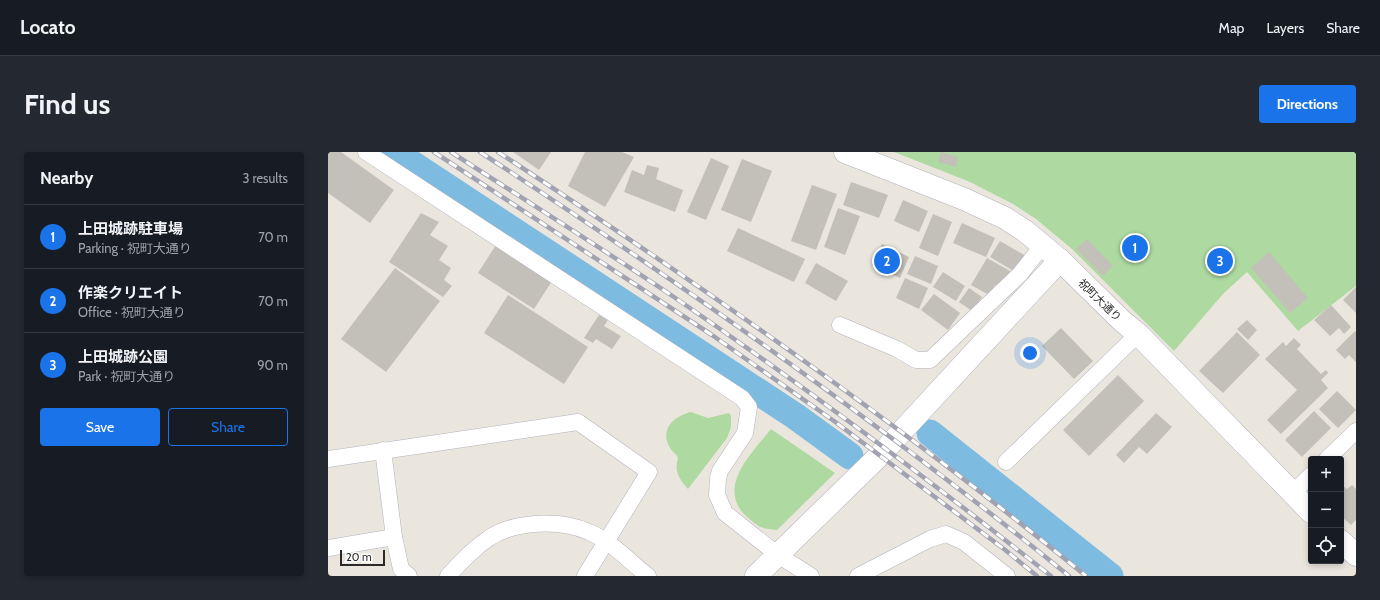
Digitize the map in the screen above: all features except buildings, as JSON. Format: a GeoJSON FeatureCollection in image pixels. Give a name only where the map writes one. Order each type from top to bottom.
{"type":"FeatureCollection","features":[{"type":"Feature","properties":{"kind":"street"},"geometry":{"type":"LineString","coordinates":[[366,152],[742,398],[749,407],[745,433],[720,471],[717,495],[726,513],[778,555],[810,576]]}},
{"type":"Feature","properties":{"kind":"street","name":"祝町大通り"},"geometry":{"type":"LineString","coordinates":[[845,152],[985,208],[1025,231],[1060,260],[1122,321],[1138,334],[1308,509]]}},
{"type":"Feature","properties":{"kind":"street"},"geometry":{"type":"LineString","coordinates":[[840,325],[897,349],[916,360],[930,360],[1020,274],[1042,246]]}},
{"type":"Feature","properties":{"kind":"street"},"geometry":{"type":"LineString","coordinates":[[756,576],[880,455],[1060,260]]}},
{"type":"Feature","properties":{"kind":"street"},"geometry":{"type":"LineString","coordinates":[[1006,462],[1138,334]]}},
{"type":"Feature","properties":{"kind":"street"},"geometry":{"type":"LineString","coordinates":[[328,459],[578,422],[650,472],[585,576]]}},
{"type":"Feature","properties":{"kind":"street"},"geometry":{"type":"LineString","coordinates":[[1331,456],[1356,431]]}},
{"type":"Feature","properties":{"kind":"street"},"geometry":{"type":"LineString","coordinates":[[383,450],[394,537],[401,569],[409,576]]}},
{"type":"Feature","properties":{"kind":"street"},"geometry":{"type":"LineString","coordinates":[[1292,494],[1308,478]]}},
{"type":"Feature","properties":{"kind":"street"},"geometry":{"type":"LineString","coordinates":[[448,576],[475,548],[490,537],[510,529],[532,524],[561,524],[588,531],[607,541],[648,576]]}},
{"type":"Feature","properties":{"kind":"street"},"geometry":{"type":"LineString","coordinates":[[858,576],[930,539],[946,534],[964,542],[1007,576]]}},
{"type":"Feature","properties":{"kind":"street"},"geometry":{"type":"LineString","coordinates":[[328,548],[394,537]]}},
{"type":"Feature","properties":{"kind":"street"},"geometry":{"type":"LineString","coordinates":[[1344,544],[1356,555]]}},
{"type":"Feature","properties":{"kind":"green space"},"geometry":{"type":"Polygon","coordinates":[[[894,152],[1356,152],[1356,286],[1298,331],[1247,272],[1223,294],[1174,351],[1072,249],[1036,219],[1013,204],[970,182],[894,152]]]}},
{"type":"Feature","properties":{"kind":"green space"},"geometry":{"type":"Polygon","coordinates":[[[691,412],[708,418],[729,413],[731,416],[731,427],[727,438],[688,489],[678,475],[678,458],[670,448],[666,435],[667,429],[674,420],[691,412]]]}},
{"type":"Feature","properties":{"kind":"green space"},"geometry":{"type":"Polygon","coordinates":[[[771,429],[835,473],[777,530],[760,527],[747,517],[738,506],[735,494],[736,483],[740,471],[771,429]]]}},
{"type":"Feature","properties":{"kind":"waterway"},"geometry":{"type":"LineString","coordinates":[[394,152],[795,416],[850,456]]}},
{"type":"Feature","properties":{"kind":"waterway"},"geometry":{"type":"LineString","coordinates":[[930,433],[1110,576]]}},
{"type":"Feature","properties":{"kind":"railway"},"geometry":{"type":"LineString","coordinates":[[434,152],[712,335],[834,421],[1004,549],[1037,576]]}},
{"type":"Feature","properties":{"kind":"railway"},"geometry":{"type":"LineString","coordinates":[[451,152],[644,277],[768,363],[911,467],[1051,576]]}},
{"type":"Feature","properties":{"kind":"railway"},"geometry":{"type":"LineString","coordinates":[[480,152],[631,252],[780,356],[926,464],[1069,576]]}},
{"type":"Feature","properties":{"kind":"railway"},"geometry":{"type":"LineString","coordinates":[[498,152],[649,252],[798,356],[944,464],[1086,576]]}},
{"type":"Feature","properties":{"kind":"place","name":"上田城跡駐車場"},"geometry":{"type":"Point","coordinates":[1135,248]}},
{"type":"Feature","properties":{"kind":"place","name":"作楽クリエイト"},"geometry":{"type":"Point","coordinates":[887,261]}},
{"type":"Feature","properties":{"kind":"place","name":"上田城跡公園"},"geometry":{"type":"Point","coordinates":[1220,261]}}]}
